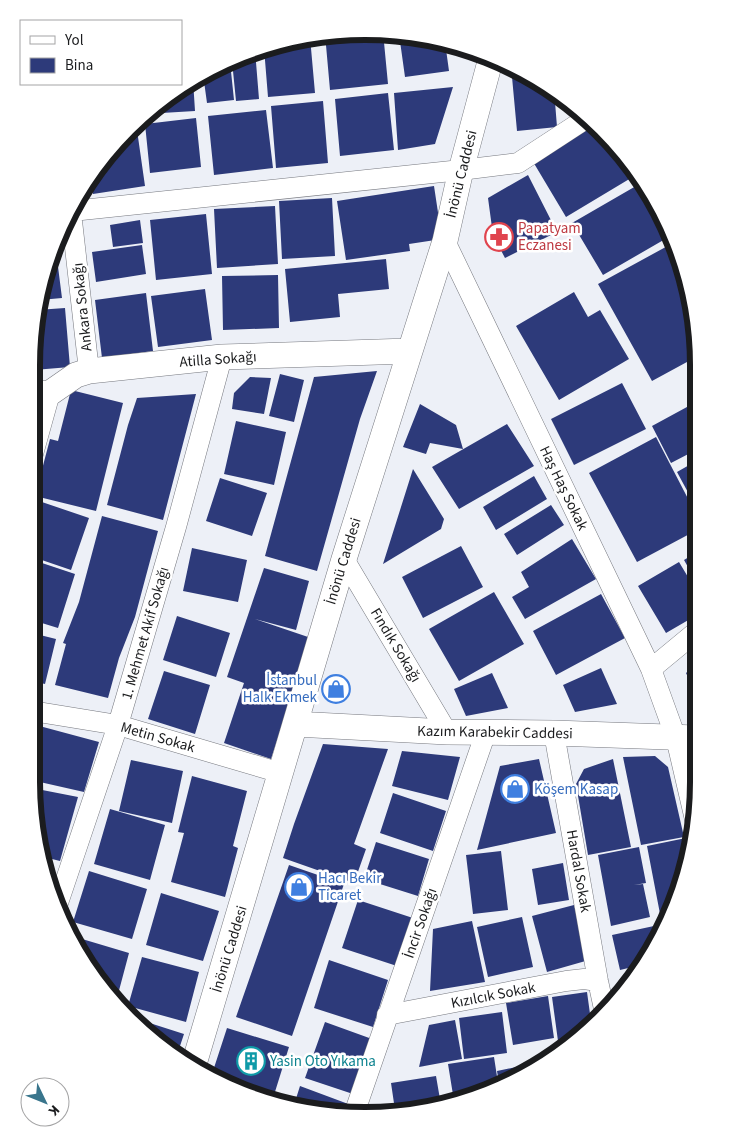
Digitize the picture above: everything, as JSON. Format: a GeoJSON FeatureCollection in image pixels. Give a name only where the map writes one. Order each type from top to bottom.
{"type":"FeatureCollection","features":[{"type":"Feature","properties":{"kind":"street","name":"İnönü Caddesi"},"geometry":{"type":"LineString","coordinates":[[195,1059],[344,559],[445,241],[461,170],[490,65]]}},
{"type":"Feature","properties":{"kind":"street"},"geometry":{"type":"LineString","coordinates":[[80,210],[518,163],[580,122]]}},
{"type":"Feature","properties":{"kind":"street","name":"Ankara Sokağı"},"geometry":{"type":"LineString","coordinates":[[73,223],[89,372]]}},
{"type":"Feature","properties":{"kind":"street","name":"Haş Haş Sokak"},"geometry":{"type":"LineString","coordinates":[[445,241],[686,738],[690,772]]}},
{"type":"Feature","properties":{"kind":"street","name":"Atilla Sokağı"},"geometry":{"type":"LineString","coordinates":[[42,394],[76,375],[89,372],[222,357],[409,351]]}},
{"type":"Feature","properties":{"kind":"street","name":"1. Mehmet Akif Sokağı"},"geometry":{"type":"LineString","coordinates":[[61,895],[118,725],[176,527],[222,357]]}},
{"type":"Feature","properties":{"kind":"street"},"geometry":{"type":"LineString","coordinates":[[40,407],[42,394]]}},
{"type":"Feature","properties":{"kind":"street","name":"Fındık Sokağı"},"geometry":{"type":"LineString","coordinates":[[344,559],[447,732]]}},
{"type":"Feature","properties":{"kind":"street"},"geometry":{"type":"LineString","coordinates":[[651,669],[690,637]]}},
{"type":"Feature","properties":{"kind":"street","name":"Metin Sokak"},"geometry":{"type":"LineString","coordinates":[[40,712],[118,725],[281,773]]}},
{"type":"Feature","properties":{"kind":"street","name":"Kazım Karabekir Caddesi"},"geometry":{"type":"LineString","coordinates":[[295,724],[447,732],[554,732],[686,738]]}},
{"type":"Feature","properties":{"kind":"street","name":"İncir Sokağı"},"geometry":{"type":"LineString","coordinates":[[357,1107],[486,732]]}},
{"type":"Feature","properties":{"kind":"street","name":"Hardal Sokak"},"geometry":{"type":"LineString","coordinates":[[554,732],[603,1003]]}},
{"type":"Feature","properties":{"kind":"street","name":"Kızılcık Sokak"},"geometry":{"type":"LineString","coordinates":[[388,1015],[566,981],[584,979],[598,981]]}},
{"type":"Feature","properties":{"kind":"building"},"geometry":{"type":"Polygon","coordinates":[[[384,41],[388,84],[330,90],[326,43],[384,41]]]}},
{"type":"Feature","properties":{"kind":"building"},"geometry":{"type":"Polygon","coordinates":[[[400,42],[446,50],[449,71],[405,77],[400,42]]]}},
{"type":"Feature","properties":{"kind":"building"},"geometry":{"type":"Polygon","coordinates":[[[311,45],[315,93],[268,97],[265,56],[311,45]]]}},
{"type":"Feature","properties":{"kind":"building"},"geometry":{"type":"Polygon","coordinates":[[[256,59],[259,99],[236,101],[233,69],[256,59]]]}},
{"type":"Feature","properties":{"kind":"building"},"geometry":{"type":"Polygon","coordinates":[[[231,70],[234,100],[207,103],[204,83],[231,70]]]}},
{"type":"Feature","properties":{"kind":"building"},"geometry":{"type":"Polygon","coordinates":[[[512,77],[528,84],[556,102],[557,127],[517,131],[512,77]]]}},
{"type":"Feature","properties":{"kind":"building"},"geometry":{"type":"Polygon","coordinates":[[[453,87],[435,144],[398,150],[394,93],[453,87]]]}},
{"type":"Feature","properties":{"kind":"building"},"geometry":{"type":"Polygon","coordinates":[[[194,89],[195,111],[160,113],[194,89]]]}},
{"type":"Feature","properties":{"kind":"building"},"geometry":{"type":"Polygon","coordinates":[[[388,93],[394,150],[340,156],[335,99],[388,93]]]}},
{"type":"Feature","properties":{"kind":"building"},"geometry":{"type":"Polygon","coordinates":[[[323,101],[328,163],[276,168],[271,106],[323,101]]]}},
{"type":"Feature","properties":{"kind":"building"},"geometry":{"type":"Polygon","coordinates":[[[266,110],[273,168],[214,175],[208,116],[266,110]]]}},
{"type":"Feature","properties":{"kind":"building"},"geometry":{"type":"Polygon","coordinates":[[[196,118],[201,167],[150,173],[145,126],[148,124],[196,118]]]}},
{"type":"Feature","properties":{"kind":"building"},"geometry":{"type":"Polygon","coordinates":[[[587,128],[631,178],[566,217],[532,160],[587,128]]]}},
{"type":"Feature","properties":{"kind":"building"},"geometry":{"type":"Polygon","coordinates":[[[137,133],[145,186],[93,194],[92,188],[107,167],[137,133]]]}},
{"type":"Feature","properties":{"kind":"building"},"geometry":{"type":"Polygon","coordinates":[[[528,175],[557,232],[505,258],[493,235],[488,198],[528,175]]]}},
{"type":"Feature","properties":{"kind":"building"},"geometry":{"type":"Polygon","coordinates":[[[434,186],[442,239],[409,244],[410,251],[346,260],[337,201],[434,186]]]}},
{"type":"Feature","properties":{"kind":"building"},"geometry":{"type":"Polygon","coordinates":[[[636,186],[664,240],[603,275],[572,223],[636,186]]]}},
{"type":"Feature","properties":{"kind":"building"},"geometry":{"type":"Polygon","coordinates":[[[332,198],[335,256],[282,259],[279,201],[332,198]]]}},
{"type":"Feature","properties":{"kind":"building"},"geometry":{"type":"Polygon","coordinates":[[[275,206],[278,264],[217,268],[214,209],[275,206]]]}},
{"type":"Feature","properties":{"kind":"building"},"geometry":{"type":"Polygon","coordinates":[[[206,214],[212,274],[156,280],[150,220],[206,214]]]}},
{"type":"Feature","properties":{"kind":"building"},"geometry":{"type":"Polygon","coordinates":[[[140,220],[143,243],[113,247],[110,225],[140,220]]]}},
{"type":"Feature","properties":{"kind":"building"},"geometry":{"type":"Polygon","coordinates":[[[142,245],[146,274],[96,282],[92,252],[142,245]]]}},
{"type":"Feature","properties":{"kind":"building"},"geometry":{"type":"Polygon","coordinates":[[[667,246],[684,302],[690,360],[652,381],[598,284],[667,246]]]}},
{"type":"Feature","properties":{"kind":"building"},"geometry":{"type":"Polygon","coordinates":[[[386,259],[389,289],[338,294],[340,317],[290,322],[285,269],[386,259]]]}},
{"type":"Feature","properties":{"kind":"building"},"geometry":{"type":"Polygon","coordinates":[[[57,260],[62,298],[47,299],[57,260]]]}},
{"type":"Feature","properties":{"kind":"building"},"geometry":{"type":"Polygon","coordinates":[[[278,275],[279,328],[223,330],[222,276],[278,275]]]}},
{"type":"Feature","properties":{"kind":"building"},"geometry":{"type":"Polygon","coordinates":[[[205,289],[212,340],[158,347],[151,296],[205,289]]]}},
{"type":"Feature","properties":{"kind":"building"},"geometry":{"type":"Polygon","coordinates":[[[574,292],[588,317],[600,310],[629,359],[559,400],[516,326],[574,292]]]}},
{"type":"Feature","properties":{"kind":"building"},"geometry":{"type":"Polygon","coordinates":[[[146,293],[153,351],[102,358],[95,300],[146,293]]]}},
{"type":"Feature","properties":{"kind":"building"},"geometry":{"type":"Polygon","coordinates":[[[65,308],[70,367],[40,370],[45,309],[65,308]]]}},
{"type":"Feature","properties":{"kind":"building"},"geometry":{"type":"Polygon","coordinates":[[[377,371],[360,419],[317,571],[265,556],[314,377],[377,371]]]}},
{"type":"Feature","properties":{"kind":"building"},"geometry":{"type":"Polygon","coordinates":[[[280,374],[304,380],[294,422],[269,416],[280,374]]]}},
{"type":"Feature","properties":{"kind":"building"},"geometry":{"type":"Polygon","coordinates":[[[250,377],[271,378],[264,414],[232,409],[234,393],[250,377]]]}},
{"type":"Feature","properties":{"kind":"building"},"geometry":{"type":"Polygon","coordinates":[[[622,383],[646,429],[574,465],[551,419],[622,383]]]}},
{"type":"Feature","properties":{"kind":"building"},"geometry":{"type":"Polygon","coordinates":[[[71,390],[123,403],[96,511],[40,497],[40,477],[50,439],[58,441],[71,390]]]}},
{"type":"Feature","properties":{"kind":"building"},"geometry":{"type":"Polygon","coordinates":[[[196,394],[163,520],[107,505],[137,398],[196,394]]]}},
{"type":"Feature","properties":{"kind":"building"},"geometry":{"type":"Polygon","coordinates":[[[420,404],[456,425],[463,449],[430,443],[426,454],[403,447],[420,404]]]}},
{"type":"Feature","properties":{"kind":"building"},"geometry":{"type":"Polygon","coordinates":[[[690,405],[690,453],[671,463],[652,426],[690,405]]]}},
{"type":"Feature","properties":{"kind":"building"},"geometry":{"type":"Polygon","coordinates":[[[236,421],[286,432],[274,485],[224,474],[236,421]]]}},
{"type":"Feature","properties":{"kind":"building"},"geometry":{"type":"Polygon","coordinates":[[[507,424],[534,466],[459,509],[432,467],[507,424]]]}},
{"type":"Feature","properties":{"kind":"building"},"geometry":{"type":"Polygon","coordinates":[[[656,437],[690,503],[690,534],[637,562],[589,473],[656,437]]]}},
{"type":"Feature","properties":{"kind":"building"},"geometry":{"type":"Polygon","coordinates":[[[690,465],[690,496],[677,472],[690,465]]]}},
{"type":"Feature","properties":{"kind":"building"},"geometry":{"type":"Polygon","coordinates":[[[413,469],[444,519],[441,529],[383,564],[413,469]]]}},
{"type":"Feature","properties":{"kind":"building"},"geometry":{"type":"Polygon","coordinates":[[[534,476],[547,499],[496,530],[483,507],[534,476]]]}},
{"type":"Feature","properties":{"kind":"building"},"geometry":{"type":"Polygon","coordinates":[[[220,478],[267,493],[252,536],[206,521],[220,478]]]}},
{"type":"Feature","properties":{"kind":"building"},"geometry":{"type":"Polygon","coordinates":[[[40,501],[89,518],[71,570],[40,559],[40,501]]]}},
{"type":"Feature","properties":{"kind":"building"},"geometry":{"type":"Polygon","coordinates":[[[551,505],[564,525],[517,555],[504,534],[551,505]]]}},
{"type":"Feature","properties":{"kind":"building"},"geometry":{"type":"Polygon","coordinates":[[[102,516],[158,531],[135,617],[119,658],[108,698],[55,685],[66,644],[63,643],[79,602],[102,516]]]}},
{"type":"Feature","properties":{"kind":"building"},"geometry":{"type":"Polygon","coordinates":[[[572,539],[596,579],[525,619],[512,597],[529,587],[521,572],[572,539]]]}},
{"type":"Feature","properties":{"kind":"building"},"geometry":{"type":"Polygon","coordinates":[[[461,546],[483,587],[423,618],[402,577],[461,546]]]}},
{"type":"Feature","properties":{"kind":"building"},"geometry":{"type":"Polygon","coordinates":[[[192,548],[247,560],[238,602],[183,591],[192,548]]]}},
{"type":"Feature","properties":{"kind":"building"},"geometry":{"type":"Polygon","coordinates":[[[690,556],[690,571],[684,560],[690,556]]]}},
{"type":"Feature","properties":{"kind":"building"},"geometry":{"type":"Polygon","coordinates":[[[40,562],[75,574],[58,628],[40,622],[40,562]]]}},
{"type":"Feature","properties":{"kind":"building"},"geometry":{"type":"Polygon","coordinates":[[[679,562],[690,580],[690,619],[666,633],[638,586],[679,562]]]}},
{"type":"Feature","properties":{"kind":"building"},"geometry":{"type":"Polygon","coordinates":[[[264,568],[309,581],[296,630],[255,619],[311,638],[271,759],[224,743],[244,683],[227,677],[264,568]]]}},
{"type":"Feature","properties":{"kind":"building"},"geometry":{"type":"Polygon","coordinates":[[[494,592],[524,644],[459,681],[429,629],[494,592]]]}},
{"type":"Feature","properties":{"kind":"building"},"geometry":{"type":"Polygon","coordinates":[[[601,594],[625,638],[556,675],[533,631],[601,594]]]}},
{"type":"Feature","properties":{"kind":"building"},"geometry":{"type":"Polygon","coordinates":[[[177,616],[230,633],[216,677],[163,660],[177,616]]]}},
{"type":"Feature","properties":{"kind":"building"},"geometry":{"type":"Polygon","coordinates":[[[40,635],[56,639],[45,684],[40,683],[40,635]]]}},
{"type":"Feature","properties":{"kind":"building"},"geometry":{"type":"Polygon","coordinates":[[[601,668],[617,704],[575,712],[563,685],[601,668]]]}},
{"type":"Feature","properties":{"kind":"building"},"geometry":{"type":"Polygon","coordinates":[[[690,669],[690,681],[686,673],[690,669]]]}},
{"type":"Feature","properties":{"kind":"building"},"geometry":{"type":"Polygon","coordinates":[[[164,671],[210,685],[195,734],[148,719],[164,671]]]}},
{"type":"Feature","properties":{"kind":"building"},"geometry":{"type":"Polygon","coordinates":[[[492,673],[508,708],[466,716],[454,689],[492,673]]]}},
{"type":"Feature","properties":{"kind":"building","name":"İstanbul Halk Ekmek"},"geometry":{"type":"Polygon","coordinates":[[[333,675],[348,680],[341,702],[324,698],[333,675]]]}},
{"type":"Feature","properties":{"kind":"building"},"geometry":{"type":"Polygon","coordinates":[[[40,726],[99,742],[84,792],[40,782],[40,726]]]}},
{"type":"Feature","properties":{"kind":"building"},"geometry":{"type":"Polygon","coordinates":[[[323,744],[388,749],[354,844],[366,849],[354,883],[283,858],[323,744]]]}},
{"type":"Feature","properties":{"kind":"building"},"geometry":{"type":"Polygon","coordinates":[[[402,751],[460,757],[448,800],[392,786],[402,751]]]}},
{"type":"Feature","properties":{"kind":"building"},"geometry":{"type":"Polygon","coordinates":[[[655,756],[668,767],[684,837],[641,845],[623,757],[655,756]]]}},
{"type":"Feature","properties":{"kind":"building"},"geometry":{"type":"Polygon","coordinates":[[[539,759],[556,833],[477,850],[500,766],[539,759]]]}},
{"type":"Feature","properties":{"kind":"building"},"geometry":{"type":"Polygon","coordinates":[[[613,759],[631,847],[588,855],[576,784],[584,769],[613,759]]]}},
{"type":"Feature","properties":{"kind":"building"},"geometry":{"type":"Polygon","coordinates":[[[131,760],[183,771],[172,823],[119,811],[131,760]]]}},
{"type":"Feature","properties":{"kind":"building"},"geometry":{"type":"Polygon","coordinates":[[[192,776],[247,791],[233,846],[238,848],[225,897],[171,882],[184,833],[178,832],[192,776]]]}},
{"type":"Feature","properties":{"kind":"building"},"geometry":{"type":"Polygon","coordinates":[[[40,790],[78,797],[60,861],[49,858],[43,824],[40,790]]]}},
{"type":"Feature","properties":{"kind":"building"},"geometry":{"type":"Polygon","coordinates":[[[393,793],[446,811],[433,851],[380,833],[393,793]]]}},
{"type":"Feature","properties":{"kind":"building"},"geometry":{"type":"Polygon","coordinates":[[[110,809],[165,825],[150,880],[94,864],[110,809]]]}},
{"type":"Feature","properties":{"kind":"building"},"geometry":{"type":"Polygon","coordinates":[[[685,838],[673,886],[660,916],[647,846],[685,838]]]}},
{"type":"Feature","properties":{"kind":"building"},"geometry":{"type":"Polygon","coordinates":[[[376,842],[429,859],[418,896],[364,879],[376,842]]]}},
{"type":"Feature","properties":{"kind":"building"},"geometry":{"type":"Polygon","coordinates":[[[639,847],[646,883],[634,885],[643,884],[650,917],[611,926],[598,855],[639,847]]]}},
{"type":"Feature","properties":{"kind":"building"},"geometry":{"type":"Polygon","coordinates":[[[501,851],[508,910],[473,914],[466,855],[501,851]]]}},
{"type":"Feature","properties":{"kind":"building"},"geometry":{"type":"Polygon","coordinates":[[[563,863],[569,900],[538,905],[532,869],[563,863]]]}},
{"type":"Feature","properties":{"kind":"building"},"geometry":{"type":"Polygon","coordinates":[[[289,865],[344,884],[292,1036],[236,1017],[289,865]]]}},
{"type":"Feature","properties":{"kind":"building"},"geometry":{"type":"Polygon","coordinates":[[[89,871],[147,889],[132,939],[73,922],[89,871]]]}},
{"type":"Feature","properties":{"kind":"building"},"geometry":{"type":"Polygon","coordinates":[[[161,893],[219,911],[203,961],[146,945],[161,893]]]}},
{"type":"Feature","properties":{"kind":"building"},"geometry":{"type":"Polygon","coordinates":[[[358,900],[416,919],[400,967],[342,948],[358,900]]]}},
{"type":"Feature","properties":{"kind":"building"},"geometry":{"type":"Polygon","coordinates":[[[574,905],[589,960],[547,972],[532,916],[574,905]]]}},
{"type":"Feature","properties":{"kind":"building"},"geometry":{"type":"Polygon","coordinates":[[[522,917],[533,967],[488,977],[477,927],[522,917]]]}},
{"type":"Feature","properties":{"kind":"building"},"geometry":{"type":"Polygon","coordinates":[[[472,921],[485,982],[430,991],[433,929],[472,921]]]}},
{"type":"Feature","properties":{"kind":"building"},"geometry":{"type":"Polygon","coordinates":[[[654,926],[655,929],[632,967],[620,970],[612,935],[654,926]]]}},
{"type":"Feature","properties":{"kind":"building"},"geometry":{"type":"Polygon","coordinates":[[[81,939],[129,953],[118,993],[95,963],[81,939]]]}},
{"type":"Feature","properties":{"kind":"building"},"geometry":{"type":"Polygon","coordinates":[[[142,957],[199,972],[186,1022],[130,1007],[128,1004],[142,957]]]}},
{"type":"Feature","properties":{"kind":"building"},"geometry":{"type":"Polygon","coordinates":[[[329,960],[388,980],[373,1027],[314,1008],[329,960]]]}},
{"type":"Feature","properties":{"kind":"building"},"geometry":{"type":"Polygon","coordinates":[[[587,992],[590,1016],[562,1040],[558,1041],[552,997],[587,992]]]}},
{"type":"Feature","properties":{"kind":"building"},"geometry":{"type":"Polygon","coordinates":[[[548,996],[554,1038],[513,1045],[506,1003],[548,996]]]}},
{"type":"Feature","properties":{"kind":"building"},"geometry":{"type":"Polygon","coordinates":[[[502,1012],[507,1053],[464,1059],[459,1018],[502,1012]]]}},
{"type":"Feature","properties":{"kind":"building"},"geometry":{"type":"Polygon","coordinates":[[[455,1020],[462,1059],[419,1067],[429,1025],[455,1020]]]}},
{"type":"Feature","properties":{"kind":"building"},"geometry":{"type":"Polygon","coordinates":[[[146,1022],[184,1034],[179,1049],[146,1022]]]}},
{"type":"Feature","properties":{"kind":"building"},"geometry":{"type":"Polygon","coordinates":[[[325,1022],[372,1039],[353,1094],[305,1078],[325,1022]]]}},
{"type":"Feature","properties":{"kind":"building","name":"Yasin Oto Yıkama"},"geometry":{"type":"Polygon","coordinates":[[[227,1028],[289,1047],[274,1094],[241,1082],[214,1069],[227,1028]]]}},
{"type":"Feature","properties":{"kind":"building"},"geometry":{"type":"Polygon","coordinates":[[[494,1057],[497,1078],[453,1095],[448,1064],[494,1057]]]}},
{"type":"Feature","properties":{"kind":"building"},"geometry":{"type":"Polygon","coordinates":[[[523,1066],[498,1078],[497,1071],[523,1066]]]}},
{"type":"Feature","properties":{"kind":"building"},"geometry":{"type":"Polygon","coordinates":[[[436,1076],[440,1098],[394,1105],[391,1083],[436,1076]]]}},
{"type":"Feature","properties":{"kind":"building"},"geometry":{"type":"Polygon","coordinates":[[[300,1086],[351,1105],[323,1104],[296,1100],[300,1086]]]}},
{"type":"Feature","properties":{"kind":"place","name":"Papatyam Eczanesi"},"geometry":{"type":"Point","coordinates":[499,237]}},
{"type":"Feature","properties":{"kind":"place","name":"İstanbul Halk Ekmek"},"geometry":{"type":"Point","coordinates":[336,689]}},
{"type":"Feature","properties":{"kind":"place","name":"Köşem Kasap"},"geometry":{"type":"Point","coordinates":[515,789]}},
{"type":"Feature","properties":{"kind":"place","name":"Hacı Bekir Ticaret"},"geometry":{"type":"Point","coordinates":[299,887]}},
{"type":"Feature","properties":{"kind":"place","name":"Yasin Oto Yıkama"},"geometry":{"type":"Point","coordinates":[251,1061]}}]}
